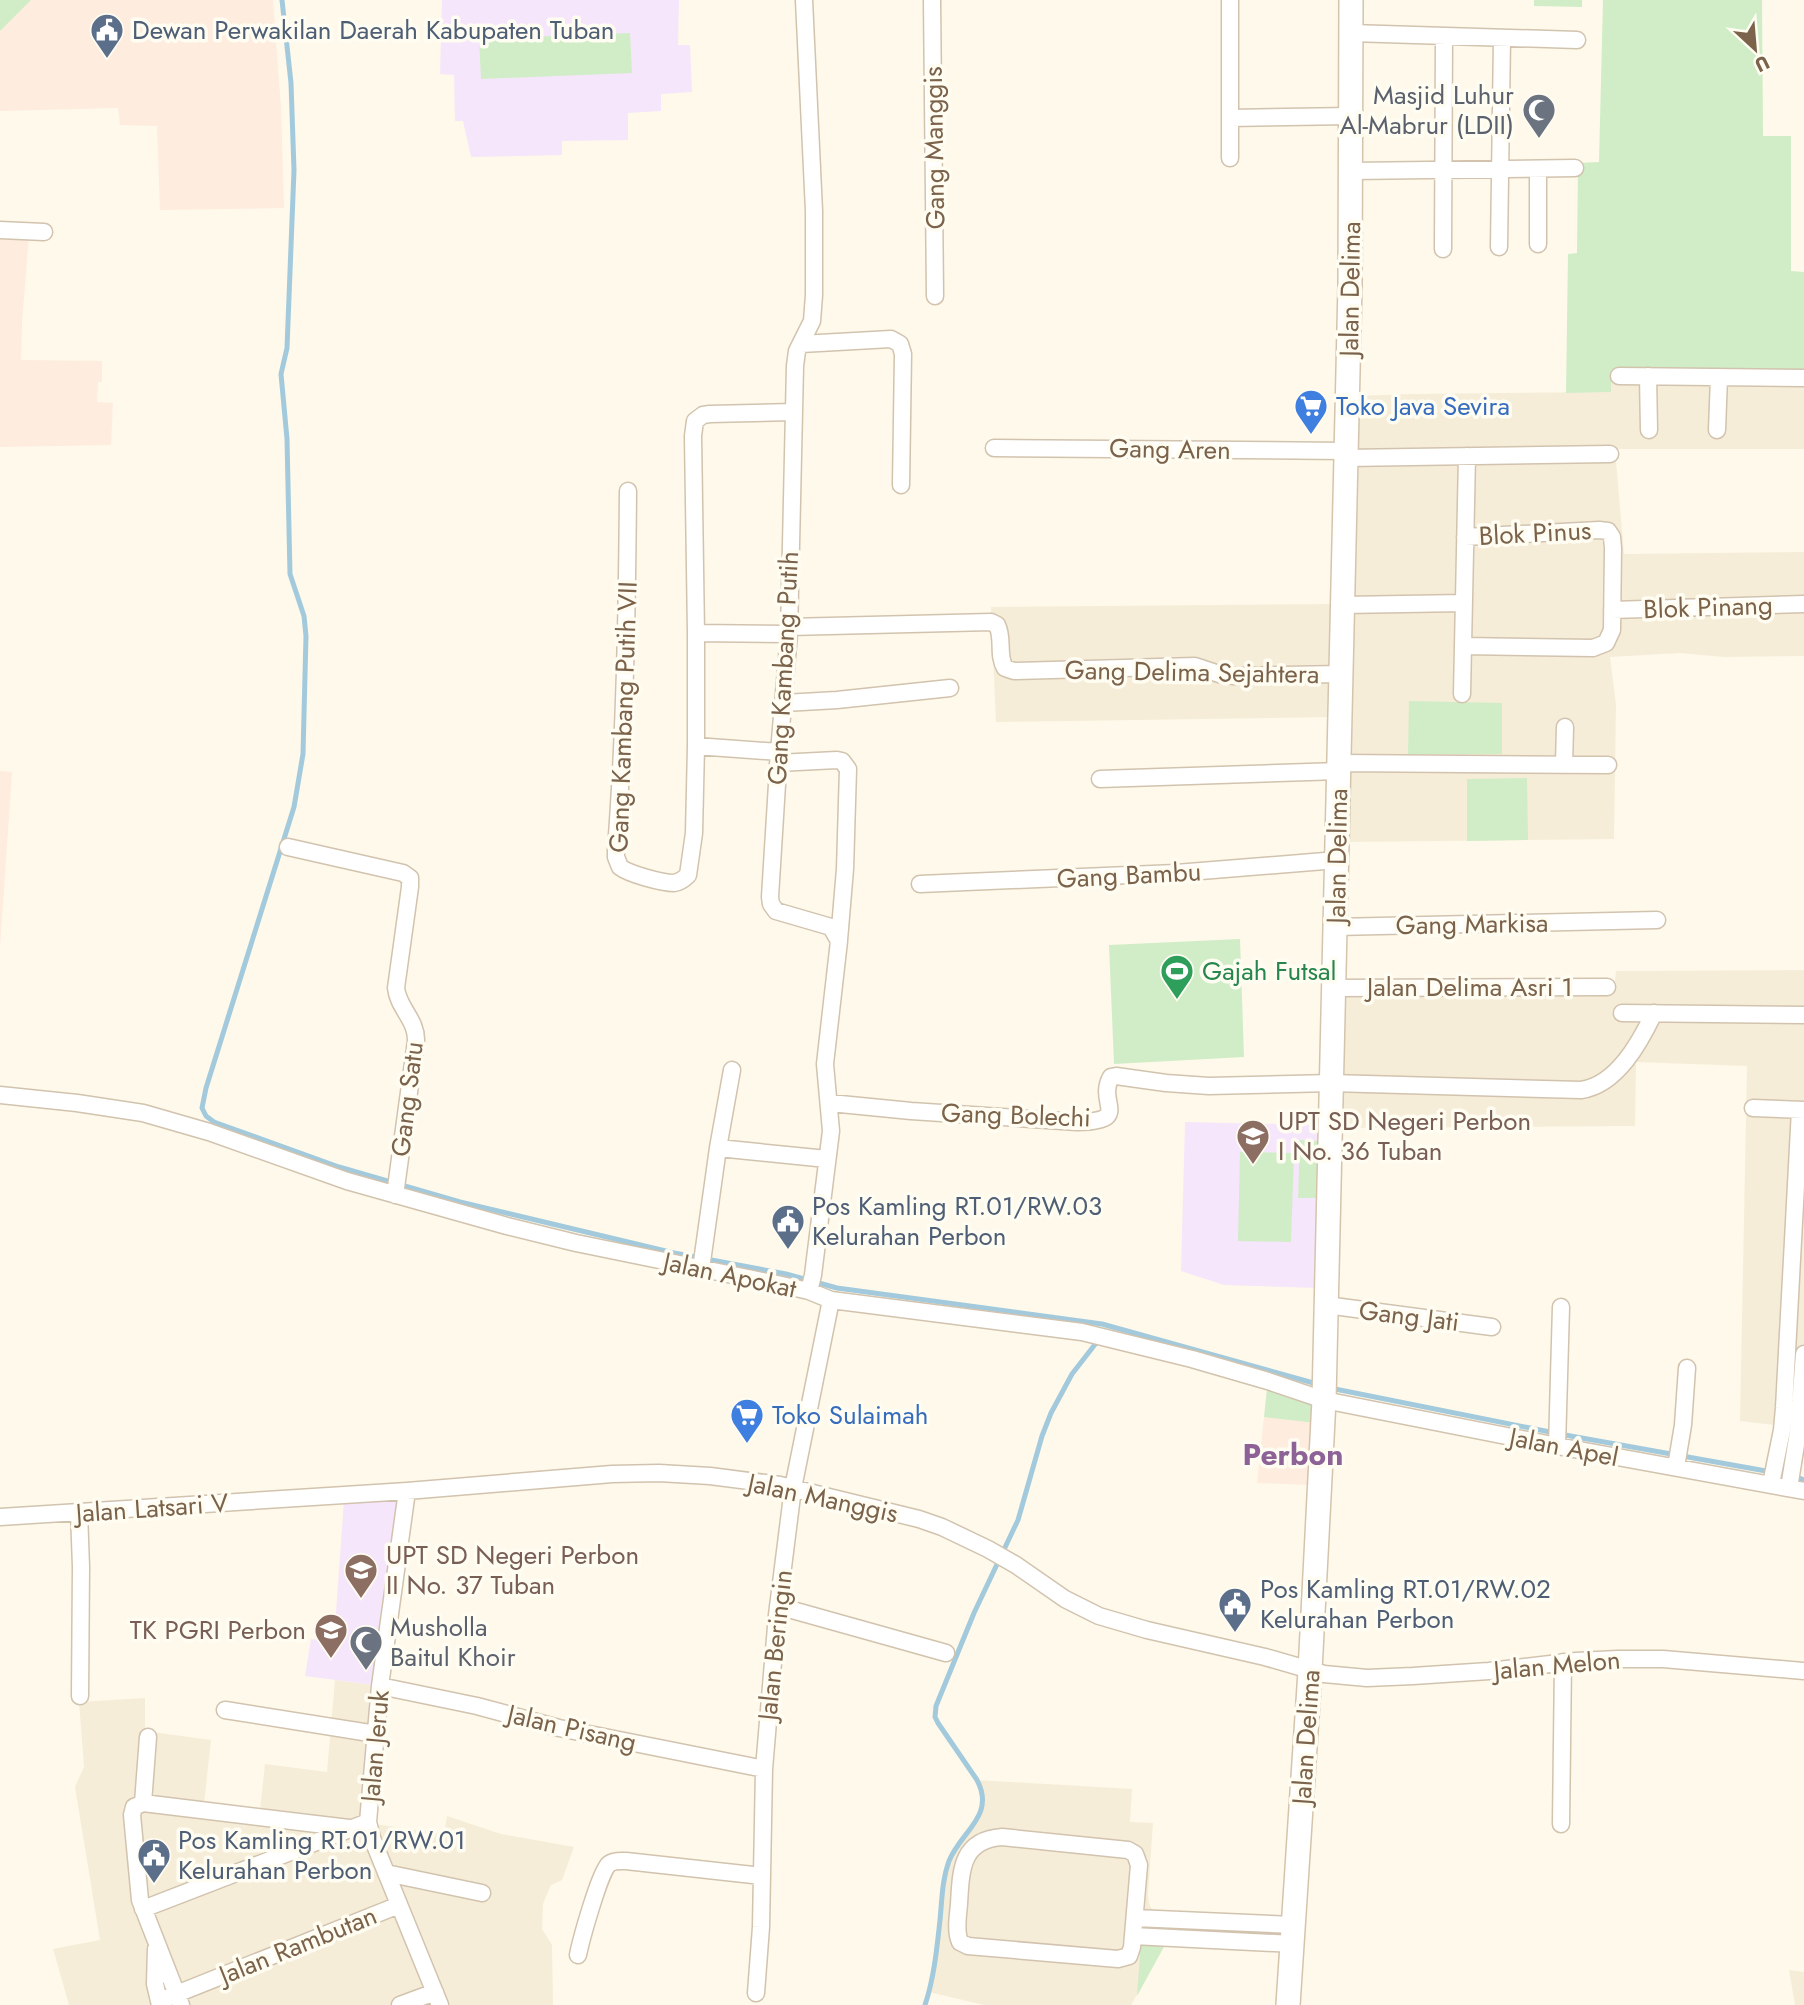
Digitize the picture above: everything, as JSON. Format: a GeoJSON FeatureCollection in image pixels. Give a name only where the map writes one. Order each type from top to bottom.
{"type":"FeatureCollection","features":[{"type":"Feature","properties":{"kind":"street","name":"Gang Kambang Putih"},"geometry":{"type":"LineString","coordinates":[[804,0],[814,211],[814,295],[812,321],[797,351],[795,366],[789,630],[770,893],[774,909],[831,927],[839,944]]}},
{"type":"Feature","properties":{"kind":"street","name":"Gang Manggis"},"geometry":{"type":"LineString","coordinates":[[932,0],[935,296]]}},
{"type":"Feature","properties":{"kind":"street"},"geometry":{"type":"LineString","coordinates":[[1230,0],[1230,158]]}},
{"type":"Feature","properties":{"kind":"street","name":"Jalan Delima"},"geometry":{"type":"LineString","coordinates":[[1292,2005],[1293,1935],[1324,1390],[1346,454],[1351,0]]}},
{"type":"Feature","properties":{"kind":"street"},"geometry":{"type":"LineString","coordinates":[[1351,33],[1577,40]]}},
{"type":"Feature","properties":{"kind":"street"},"geometry":{"type":"LineString","coordinates":[[1443,249],[1444,36]]}},
{"type":"Feature","properties":{"kind":"street"},"geometry":{"type":"LineString","coordinates":[[1499,247],[1502,38]]}},
{"type":"Feature","properties":{"kind":"street"},"geometry":{"type":"LineString","coordinates":[[1230,118],[1351,116]]}},
{"type":"Feature","properties":{"kind":"street"},"geometry":{"type":"LineString","coordinates":[[1351,171],[1574,168]]}},
{"type":"Feature","properties":{"kind":"street"},"geometry":{"type":"LineString","coordinates":[[1538,169],[1538,244]]}},
{"type":"Feature","properties":{"kind":"street"},"geometry":{"type":"LineString","coordinates":[[0,230],[44,232]]}},
{"type":"Feature","properties":{"kind":"street"},"geometry":{"type":"LineString","coordinates":[[801,344],[891,339],[900,344],[903,354],[901,485]]}},
{"type":"Feature","properties":{"kind":"street"},"geometry":{"type":"LineString","coordinates":[[1619,376],[1804,377]]}},
{"type":"Feature","properties":{"kind":"street"},"geometry":{"type":"LineString","coordinates":[[1648,376],[1649,430]]}},
{"type":"Feature","properties":{"kind":"street"},"geometry":{"type":"LineString","coordinates":[[1717,430],[1718,377]]}},
{"type":"Feature","properties":{"kind":"street"},"geometry":{"type":"LineString","coordinates":[[794,412],[710,414],[695,421],[696,746],[778,758],[837,760],[842,761],[848,769],[845,869],[826,1051],[831,1131],[811,1284]]}},
{"type":"Feature","properties":{"kind":"street","name":"Gang Aren"},"geometry":{"type":"LineString","coordinates":[[994,448],[1466,456],[1610,454]]}},
{"type":"Feature","properties":{"kind":"street"},"geometry":{"type":"LineString","coordinates":[[1462,694],[1466,456]]}},
{"type":"Feature","properties":{"kind":"street","name":"Gang Kambang Putih VII"},"geometry":{"type":"LineString","coordinates":[[628,491],[623,746],[616,849],[618,863],[624,870],[674,883],[688,875],[694,833],[696,746]]}},
{"type":"Feature","properties":{"kind":"street","name":"Blok Pinus"},"geometry":{"type":"LineString","coordinates":[[1465,537],[1608,531],[1613,541],[1612,610]]}},
{"type":"Feature","properties":{"kind":"street"},"geometry":{"type":"LineString","coordinates":[[1343,605],[1464,603]]}},
{"type":"Feature","properties":{"kind":"street","name":"Blok Pinang"},"geometry":{"type":"LineString","coordinates":[[1612,610],[1804,604]]}},
{"type":"Feature","properties":{"kind":"street"},"geometry":{"type":"LineString","coordinates":[[1463,646],[1598,647],[1606,643],[1611,634],[1612,610]]}},
{"type":"Feature","properties":{"kind":"street","name":"Gang Delima Sejahtera"},"geometry":{"type":"LineString","coordinates":[[789,630],[985,622],[997,625],[1002,663],[1010,670],[1195,666],[1234,676],[1341,674]]}},
{"type":"Feature","properties":{"kind":"street"},"geometry":{"type":"LineString","coordinates":[[696,632],[789,630]]}},
{"type":"Feature","properties":{"kind":"street"},"geometry":{"type":"LineString","coordinates":[[784,703],[950,688]]}},
{"type":"Feature","properties":{"kind":"street"},"geometry":{"type":"LineString","coordinates":[[1564,764],[1565,727]]}},
{"type":"Feature","properties":{"kind":"street"},"geometry":{"type":"LineString","coordinates":[[1100,779],[1339,767],[1608,765]]}},
{"type":"Feature","properties":{"kind":"street","name":"Gang Satu"},"geometry":{"type":"LineString","coordinates":[[288,847],[407,875],[411,882],[396,980],[400,1004],[413,1023],[416,1034],[396,1186]]}},
{"type":"Feature","properties":{"kind":"street","name":"Gang Bambu"},"geometry":{"type":"LineString","coordinates":[[920,884],[1176,873],[1337,860]]}},
{"type":"Feature","properties":{"kind":"street","name":"Gang Markisa"},"geometry":{"type":"LineString","coordinates":[[1335,927],[1657,920]]}},
{"type":"Feature","properties":{"kind":"street","name":"Jalan Delima Asri 1"},"geometry":{"type":"LineString","coordinates":[[1334,988],[1606,987]]}},
{"type":"Feature","properties":{"kind":"street"},"geometry":{"type":"LineString","coordinates":[[1622,1013],[1804,1015]]}},
{"type":"Feature","properties":{"kind":"street"},"geometry":{"type":"LineString","coordinates":[[1331,1083],[1586,1090],[1604,1080],[1623,1063],[1642,1037],[1654,1013]]}},
{"type":"Feature","properties":{"kind":"street"},"geometry":{"type":"LineString","coordinates":[[702,1260],[732,1070]]}},
{"type":"Feature","properties":{"kind":"street","name":"Gang Bolechi"},"geometry":{"type":"LineString","coordinates":[[830,1103],[911,1111],[1093,1121],[1101,1120],[1108,1114],[1108,1082],[1114,1076],[1209,1086],[1331,1083]]}},
{"type":"Feature","properties":{"kind":"street","name":"Jalan Apokat"},"geometry":{"type":"LineString","coordinates":[[0,1095],[143,1113],[209,1132],[347,1181],[396,1186],[576,1243],[702,1260],[811,1284],[831,1300],[1082,1332],[1231,1371],[1324,1390]]}},
{"type":"Feature","properties":{"kind":"street"},"geometry":{"type":"LineString","coordinates":[[1753,1108],[1802,1110],[1797,1287],[1784,1408],[1771,1484]]}},
{"type":"Feature","properties":{"kind":"street"},"geometry":{"type":"LineString","coordinates":[[718,1148],[827,1159]]}},
{"type":"Feature","properties":{"kind":"street","name":"Jalan Beringin"},"geometry":{"type":"LineString","coordinates":[[756,1993],[761,1927],[764,1769],[778,1606],[793,1488],[831,1300]]}},
{"type":"Feature","properties":{"kind":"street","name":"Gang Jati"},"geometry":{"type":"LineString","coordinates":[[1326,1305],[1492,1327]]}},
{"type":"Feature","properties":{"kind":"street"},"geometry":{"type":"LineString","coordinates":[[1557,1446],[1561,1307]]}},
{"type":"Feature","properties":{"kind":"street"},"geometry":{"type":"LineString","coordinates":[[1797,1489],[1795,1455],[1804,1354]]}},
{"type":"Feature","properties":{"kind":"street"},"geometry":{"type":"LineString","coordinates":[[1678,1459],[1687,1368]]}},
{"type":"Feature","properties":{"kind":"street","name":"Jalan Apel"},"geometry":{"type":"LineString","coordinates":[[1324,1390],[1557,1446],[1678,1459],[1797,1489]]}},
{"type":"Feature","properties":{"kind":"street"},"geometry":{"type":"LineString","coordinates":[[1778,1452],[1795,1455]]}},
{"type":"Feature","properties":{"kind":"street","name":"Jalan Manggis"},"geometry":{"type":"LineString","coordinates":[[304,1498],[633,1473],[710,1476],[793,1488],[919,1519],[976,1542],[1016,1565],[1065,1599],[1099,1616],[1310,1671]]}},
{"type":"Feature","properties":{"kind":"street","name":"Jalan Jeruk"},"geometry":{"type":"LineString","coordinates":[[407,1491],[380,1686],[368,1822],[437,1999]]}},
{"type":"Feature","properties":{"kind":"street","name":"Jalan Latsari V"},"geometry":{"type":"LineString","coordinates":[[0,1517],[304,1498]]}},
{"type":"Feature","properties":{"kind":"street"},"geometry":{"type":"LineString","coordinates":[[79,1512],[82,1577],[80,1696]]}},
{"type":"Feature","properties":{"kind":"street"},"geometry":{"type":"LineString","coordinates":[[778,1606],[946,1653]]}},
{"type":"Feature","properties":{"kind":"street","name":"Jalan Melon"},"geometry":{"type":"LineString","coordinates":[[1310,1671],[1345,1676],[1413,1676],[1618,1658],[1663,1659],[1804,1671]]}},
{"type":"Feature","properties":{"kind":"street"},"geometry":{"type":"LineString","coordinates":[[1562,1824],[1563,1662]]}},
{"type":"Feature","properties":{"kind":"street","name":"Jalan Pisang"},"geometry":{"type":"LineString","coordinates":[[380,1686],[447,1699],[559,1728],[764,1769]]}},
{"type":"Feature","properties":{"kind":"street"},"geometry":{"type":"LineString","coordinates":[[225,1710],[376,1734]]}},
{"type":"Feature","properties":{"kind":"street"},"geometry":{"type":"LineString","coordinates":[[143,1803],[148,1737]]}},
{"type":"Feature","properties":{"kind":"street"},"geometry":{"type":"LineString","coordinates":[[178,1999],[143,1909],[137,1885],[132,1815],[134,1807],[143,1803],[352,1829]]}},
{"type":"Feature","properties":{"kind":"street"},"geometry":{"type":"LineString","coordinates":[[143,1909],[368,1822]]}},
{"type":"Feature","properties":{"kind":"street"},"geometry":{"type":"LineString","coordinates":[[1002,1837],[1132,1851],[1139,1861],[1133,1936],[1129,1956],[1118,1959],[964,1945],[958,1939],[957,1930],[964,1861],[981,1842],[1002,1837]]}},
{"type":"Feature","properties":{"kind":"street"},"geometry":{"type":"LineString","coordinates":[[579,1955],[585,1926],[609,1864],[619,1861],[762,1876]]}},
{"type":"Feature","properties":{"kind":"street"},"geometry":{"type":"LineString","coordinates":[[386,1873],[482,1893]]}},
{"type":"Feature","properties":{"kind":"street","name":"Jalan Rambutan"},"geometry":{"type":"LineString","coordinates":[[160,2003],[178,1999],[399,1905]]}},
{"type":"Feature","properties":{"kind":"street"},"geometry":{"type":"LineString","coordinates":[[1135,1918],[1293,1935]]}},
{"type":"Feature","properties":{"kind":"street"},"geometry":{"type":"LineString","coordinates":[[1133,1936],[1293,1935]]}},
{"type":"Feature","properties":{"kind":"street"},"geometry":{"type":"LineString","coordinates":[[157,1944],[154,1973],[160,2003]]}},
{"type":"Feature","properties":{"kind":"street"},"geometry":{"type":"LineString","coordinates":[[400,2005],[437,1999]]}},
{"type":"Feature","properties":{"kind":"shaded area"},"geometry":{"type":"Polygon","coordinates":[[[0,0],[273,0],[281,108],[284,208],[160,210],[157,126],[120,125],[118,108],[0,111],[0,0]]]}},
{"type":"Feature","properties":{"kind":"shaded area"},"geometry":{"type":"Polygon","coordinates":[[[442,0],[679,0],[678,45],[690,45],[692,92],[661,94],[661,111],[628,113],[628,140],[562,141],[562,155],[471,157],[463,121],[455,121],[454,75],[440,74],[442,0]]]}},
{"type":"Feature","properties":{"kind":"shaded area"},"geometry":{"type":"Polygon","coordinates":[[[0,234],[29,235],[21,360],[102,361],[102,382],[98,382],[97,402],[113,403],[111,445],[0,447],[0,234]]]}},
{"type":"Feature","properties":{"kind":"shaded area"},"geometry":{"type":"Polygon","coordinates":[[[1611,370],[1804,373],[1804,449],[1615,449],[1624,554],[1804,552],[1804,656],[1724,657],[1680,653],[1610,657],[1616,705],[1614,839],[1348,842],[1354,396],[1611,392],[1611,370]]]}},
{"type":"Feature","properties":{"kind":"shaded area"},"geometry":{"type":"Polygon","coordinates":[[[1335,604],[1333,717],[996,722],[991,607],[1335,604]]]}},
{"type":"Feature","properties":{"kind":"shaded area"},"geometry":{"type":"Polygon","coordinates":[[[0,771],[12,772],[0,947],[0,771]]]}},
{"type":"Feature","properties":{"kind":"shaded area"},"geometry":{"type":"Polygon","coordinates":[[[1804,970],[1804,1450],[1798,1484],[1765,1478],[1774,1425],[1740,1421],[1747,1066],[1636,1062],[1635,1126],[1339,1128],[1342,980],[1615,981],[1616,971],[1804,970]]]}},
{"type":"Feature","properties":{"kind":"shaded area","name":"UPT SD Negeri Perbon I No. 36 Tuban"},"geometry":{"type":"Polygon","coordinates":[[[1185,1122],[1323,1125],[1320,1288],[1224,1285],[1181,1271],[1185,1122]]]}},
{"type":"Feature","properties":{"kind":"shaded area"},"geometry":{"type":"Polygon","coordinates":[[[1267,1389],[1312,1404],[1313,1485],[1257,1483],[1267,1389]]]}},
{"type":"Feature","properties":{"kind":"shaded area","name":"UPT SD Negeri Perbon II No. 37 Tuban"},"geometry":{"type":"Polygon","coordinates":[[[399,1498],[374,1685],[305,1676],[311,1639],[334,1641],[344,1500],[399,1498]]]}},
{"type":"Feature","properties":{"kind":"shaded area"},"geometry":{"type":"Polygon","coordinates":[[[335,1680],[374,1685],[361,1822],[444,1834],[447,1816],[501,1834],[574,1847],[562,1880],[551,1885],[543,1904],[542,1929],[552,1945],[553,2005],[69,2005],[53,1949],[100,1940],[75,1787],[84,1767],[79,1702],[145,1698],[145,1731],[211,1740],[204,1804],[260,1810],[265,1764],[327,1772],[335,1680]]]}},
{"type":"Feature","properties":{"kind":"shaded area"},"geometry":{"type":"Polygon","coordinates":[[[977,1780],[1132,1789],[1130,1822],[1153,1823],[1148,1894],[1151,1908],[1157,1911],[1287,1919],[1285,1950],[1166,1943],[1131,2005],[984,2005],[929,1992],[945,1874],[955,1850],[976,1820],[983,1802],[977,1780]]]}},
{"type":"Feature","properties":{"kind":"shaded area"},"geometry":{"type":"Polygon","coordinates":[[[1789,1970],[1804,1972],[1804,2005],[1795,2005],[1789,1970]]]}},
{"type":"Feature","properties":{"kind":"green space"},"geometry":{"type":"Polygon","coordinates":[[[0,0],[31,0],[0,31],[0,0]]]}},
{"type":"Feature","properties":{"kind":"green space"},"geometry":{"type":"Polygon","coordinates":[[[1534,0],[1582,0],[1582,7],[1534,6],[1534,0]]]}},
{"type":"Feature","properties":{"kind":"green space"},"geometry":{"type":"Polygon","coordinates":[[[1603,0],[1762,0],[1763,136],[1791,136],[1791,271],[1804,272],[1804,373],[1611,370],[1611,392],[1566,393],[1568,254],[1577,253],[1578,163],[1599,162],[1603,0]]]}},
{"type":"Feature","properties":{"kind":"green space"},"geometry":{"type":"Polygon","coordinates":[[[630,33],[632,73],[481,79],[479,39],[630,33]]]}},
{"type":"Feature","properties":{"kind":"green space"},"geometry":{"type":"Polygon","coordinates":[[[1409,701],[1502,703],[1502,754],[1408,754],[1409,701]]]}},
{"type":"Feature","properties":{"kind":"green space"},"geometry":{"type":"Polygon","coordinates":[[[1527,778],[1528,840],[1467,841],[1467,779],[1527,778]]]}},
{"type":"Feature","properties":{"kind":"green space","name":"Gajah Futsal"},"geometry":{"type":"Polygon","coordinates":[[[1240,939],[1244,1057],[1114,1064],[1109,945],[1240,939]]]}},
{"type":"Feature","properties":{"kind":"green space"},"geometry":{"type":"Polygon","coordinates":[[[1300,1140],[1319,1141],[1318,1198],[1298,1198],[1300,1140]]]}},
{"type":"Feature","properties":{"kind":"green space"},"geometry":{"type":"Polygon","coordinates":[[[1240,1152],[1294,1153],[1291,1242],[1238,1241],[1240,1152]]]}},
{"type":"Feature","properties":{"kind":"green space"},"geometry":{"type":"Polygon","coordinates":[[[1267,1389],[1309,1402],[1315,1409],[1316,1423],[1264,1417],[1267,1389]]]}},
{"type":"Feature","properties":{"kind":"green space"},"geometry":{"type":"Polygon","coordinates":[[[1141,1941],[1166,1943],[1137,1996],[1141,1941]]]}},
{"type":"Feature","properties":{"kind":"waterway"},"geometry":{"type":"LineString","coordinates":[[282,0],[291,83],[294,170],[287,348],[281,374],[287,439],[290,574],[304,616],[306,636],[303,754],[294,807],[206,1088],[202,1108],[206,1116],[214,1122],[339,1167],[460,1202],[674,1253],[786,1274],[837,1288],[1102,1324],[1317,1384]]}},
{"type":"Feature","properties":{"kind":"waterway"},"geometry":{"type":"LineString","coordinates":[[925,2005],[935,1963],[947,1868],[954,1850],[980,1814],[982,1804],[982,1793],[977,1780],[938,1723],[935,1717],[936,1706],[974,1613],[1018,1520],[1051,1413],[1072,1374],[1100,1338]]}},
{"type":"Feature","properties":{"kind":"waterway"},"geometry":{"type":"LineString","coordinates":[[1330,1388],[1550,1432]]}},
{"type":"Feature","properties":{"kind":"waterway"},"geometry":{"type":"LineString","coordinates":[[1565,1435],[1766,1471]]}},
{"type":"Feature","properties":{"kind":"waterway"},"geometry":{"type":"LineString","coordinates":[[1799,1478],[1804,1480]]}},
{"type":"Feature","properties":{"kind":"place","name":"Dewan Perwakilan Daerah Kabupaten Tuban"},"geometry":{"type":"Point","coordinates":[107,60]}},
{"type":"Feature","properties":{"kind":"place","name":"Masjid Luhur Al-Mabrur (LDII)"},"geometry":{"type":"Point","coordinates":[1539,140]}},
{"type":"Feature","properties":{"kind":"place","name":"Toko Java Sevira"},"geometry":{"type":"Point","coordinates":[1311,436]}},
{"type":"Feature","properties":{"kind":"place","name":"Gajah Futsal"},"geometry":{"type":"Point","coordinates":[1177,1001]}},
{"type":"Feature","properties":{"kind":"place","name":"UPT SD Negeri Perbon I No. 36 Tuban"},"geometry":{"type":"Point","coordinates":[1253,1166]}},
{"type":"Feature","properties":{"kind":"place","name":"Pos Kamling RT.01/RW.03 Kelurahan Perbon"},"geometry":{"type":"Point","coordinates":[788,1251]}},
{"type":"Feature","properties":{"kind":"place","name":"Toko Sulaimah"},"geometry":{"type":"Point","coordinates":[747,1445]}},
{"type":"Feature","properties":{"kind":"place","name":"UPT SD Negeri Perbon II No. 37 Tuban"},"geometry":{"type":"Point","coordinates":[361,1600]}},
{"type":"Feature","properties":{"kind":"place","name":"Pos Kamling RT.01/RW.02 Kelurahan Perbon"},"geometry":{"type":"Point","coordinates":[1235,1634]}},
{"type":"Feature","properties":{"kind":"place","name":"TK PGRI Perbon"},"geometry":{"type":"Point","coordinates":[331,1660]}},
{"type":"Feature","properties":{"kind":"place","name":"Musholla Baitul Khoir"},"geometry":{"type":"Point","coordinates":[366,1672]}},
{"type":"Feature","properties":{"kind":"place","name":"Pos Kamling RT.01/RW.01 Kelurahan Perbon"},"geometry":{"type":"Point","coordinates":[154,1885]}},
{"type":"Feature","properties":{"kind":"district","name":"Perbon"},"geometry":{"type":"Point","coordinates":[1293,1454]}}]}
